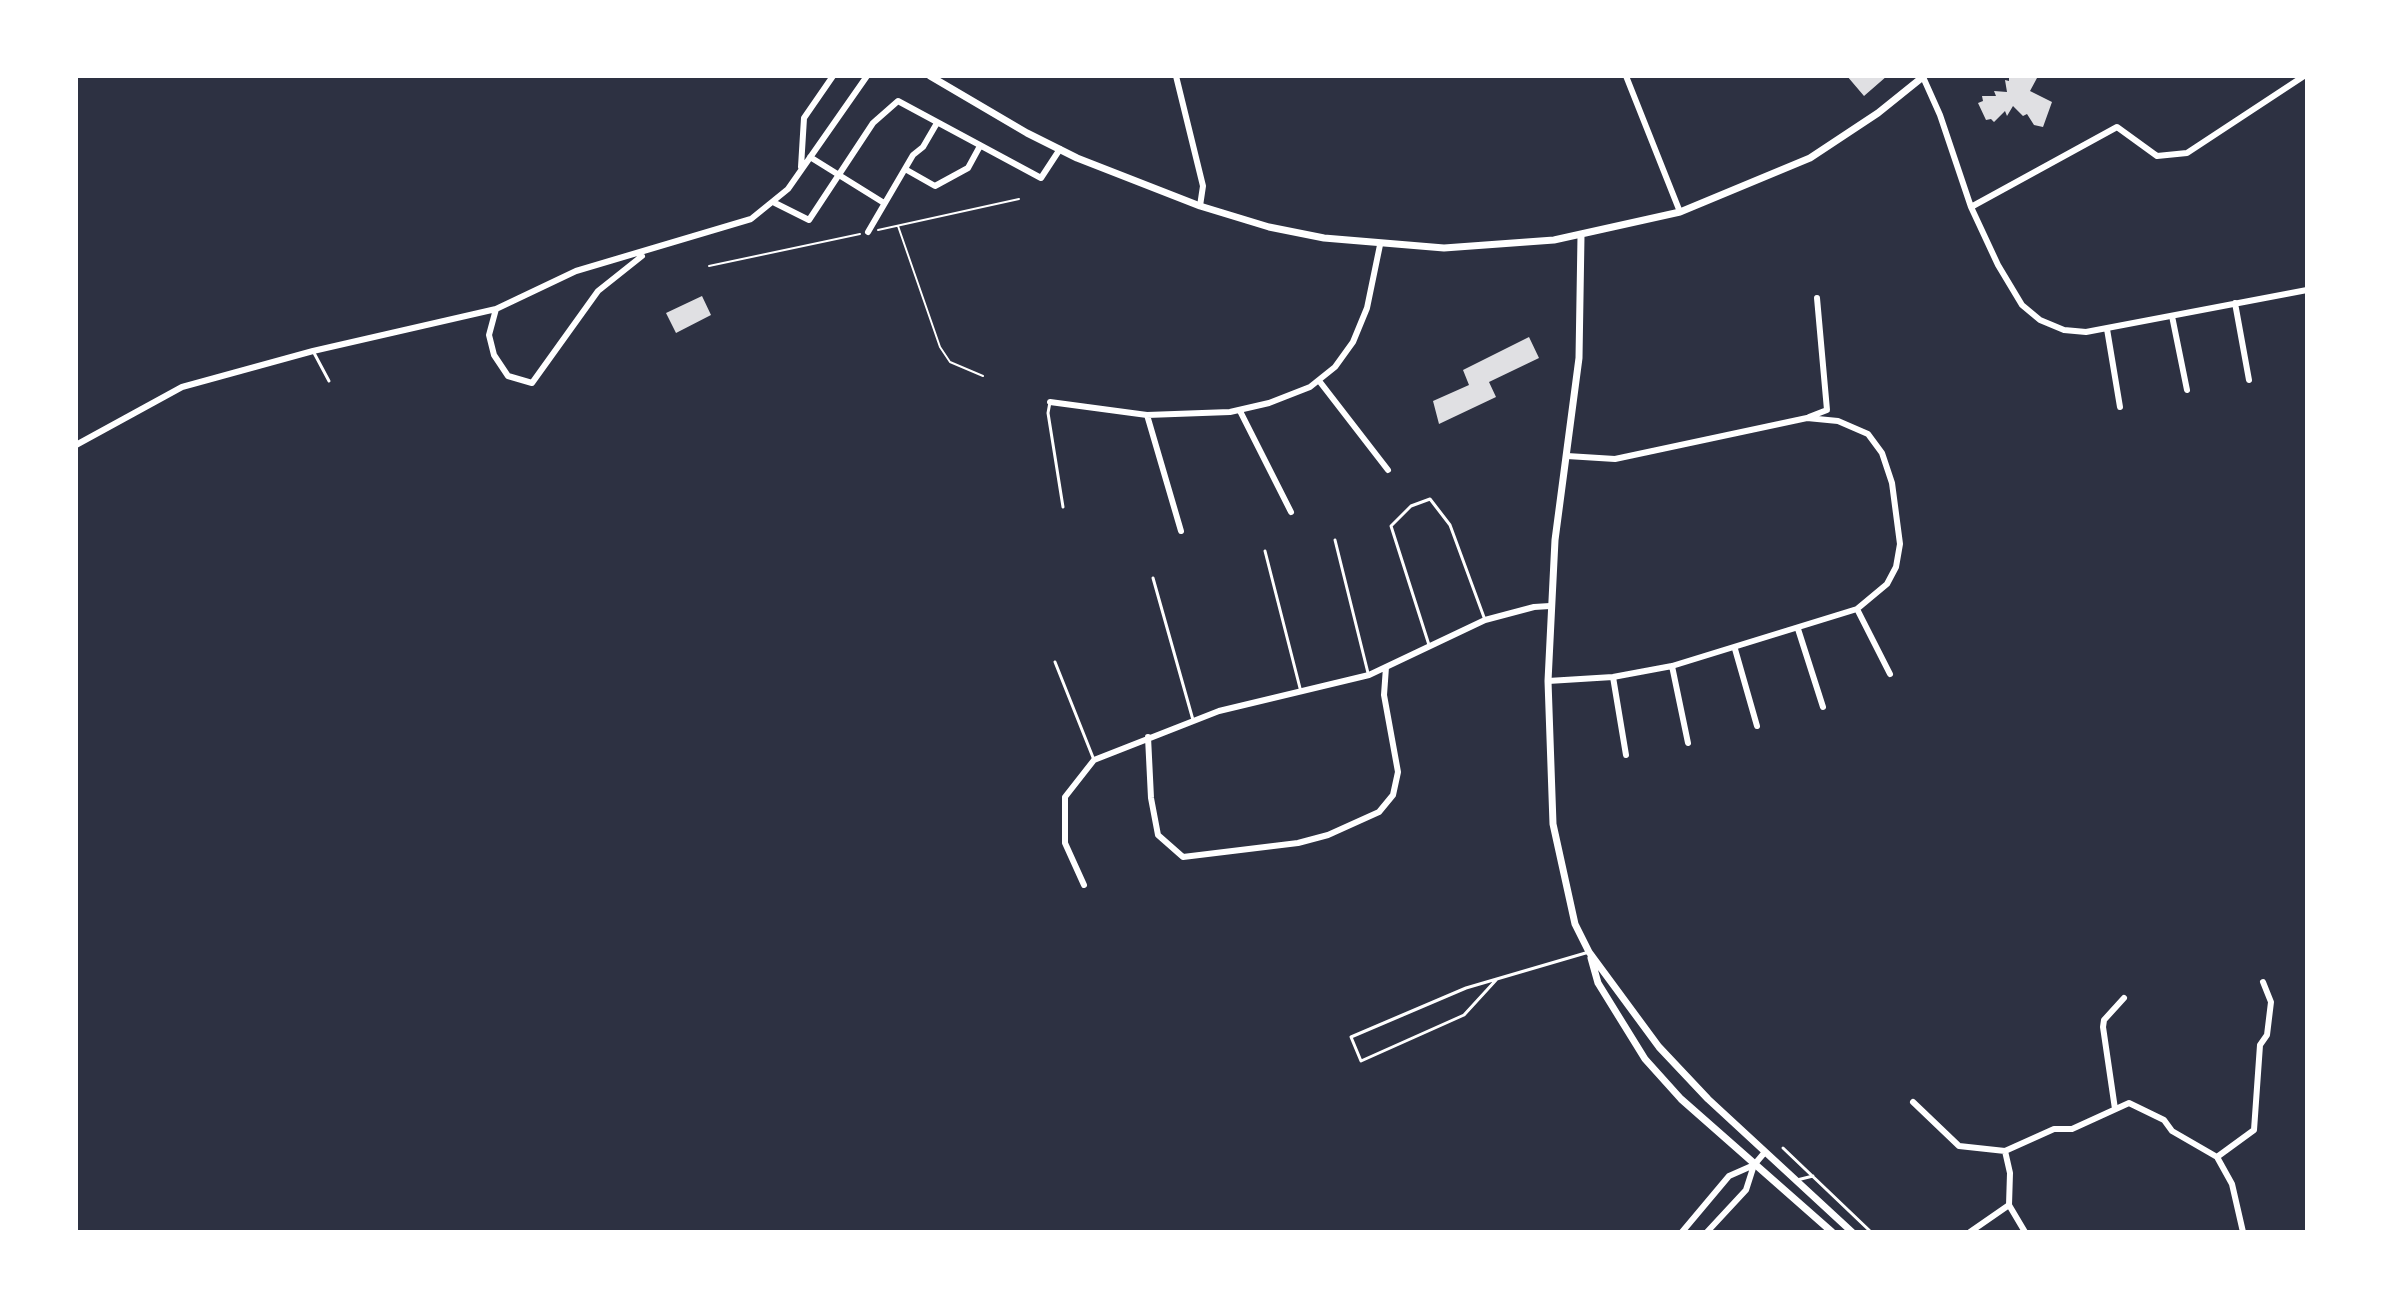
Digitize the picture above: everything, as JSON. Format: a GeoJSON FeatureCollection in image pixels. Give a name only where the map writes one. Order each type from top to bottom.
{"type":"FeatureCollection","features":[{"type":"Feature","properties":{"kind":"street"},"geometry":{"type":"LineString","coordinates":[[801,171],[804,118],[833,76]]}},
{"type":"Feature","properties":{"kind":"street"},"geometry":{"type":"LineString","coordinates":[[76,445],[182,387],[313,351],[496,309],[576,271],[751,219],[775,203],[801,171],[867,76]]}},
{"type":"Feature","properties":{"kind":"street"},"geometry":{"type":"LineString","coordinates":[[930,76],[1060,149],[1200,206],[1269,227],[1380,245],[1501,246],[1581,236],[1680,212],[1810,158],[1878,113],[1923,76],[1940,115],[1971,207],[2022,305],[2040,320],[2064,330],[2107,329],[2307,290]]}},
{"type":"Feature","properties":{"kind":"street"},"geometry":{"type":"LineString","coordinates":[[1176,76],[1203,186],[1200,206]]}},
{"type":"Feature","properties":{"kind":"street"},"geometry":{"type":"LineString","coordinates":[[1626,76],[1680,212]]}},
{"type":"Feature","properties":{"kind":"street"},"geometry":{"type":"LineString","coordinates":[[1971,207],[2117,127],[2157,156],[2187,153],[2304,76]]}},
{"type":"Feature","properties":{"kind":"street"},"geometry":{"type":"LineString","coordinates":[[775,203],[809,220],[873,123],[898,101],[1041,178],[1060,149]]}},
{"type":"Feature","properties":{"kind":"street"},"geometry":{"type":"LineString","coordinates":[[868,232],[905,169],[937,123]]}},
{"type":"Feature","properties":{"kind":"street"},"geometry":{"type":"LineString","coordinates":[[905,169],[935,186],[968,168],[980,146]]}},
{"type":"Feature","properties":{"kind":"street"},"geometry":{"type":"LineString","coordinates":[[810,157],[884,203]]}},
{"type":"Feature","properties":{"kind":"street"},"geometry":{"type":"LineString","coordinates":[[1581,236],[1579,358],[1555,540],[1548,681],[1553,824],[1575,924],[1589,952],[1659,1047],[1765,1152],[1852,1232]]}},
{"type":"Feature","properties":{"kind":"street"},"geometry":{"type":"LineString","coordinates":[[1050,402],[1147,415],[1240,411],[1294,395],[1320,382],[1335,367],[1357,333],[1367,308],[1380,245]]}},
{"type":"Feature","properties":{"kind":"street"},"geometry":{"type":"LineString","coordinates":[[496,309],[489,335],[494,355],[508,376],[532,383],[598,291],[650,251]]}},
{"type":"Feature","properties":{"kind":"street"},"geometry":{"type":"LineString","coordinates":[[1567,456],[1615,459],[1641,455],[1807,418],[1827,410],[1817,298]]}},
{"type":"Feature","properties":{"kind":"street"},"geometry":{"type":"LineString","coordinates":[[2235,303],[2249,380]]}},
{"type":"Feature","properties":{"kind":"street"},"geometry":{"type":"LineString","coordinates":[[2172,316],[2187,390]]}},
{"type":"Feature","properties":{"kind":"street"},"geometry":{"type":"LineString","coordinates":[[2107,329],[2120,407]]}},
{"type":"Feature","properties":{"kind":"street"},"geometry":{"type":"LineString","coordinates":[[1320,382],[1388,470]]}},
{"type":"Feature","properties":{"kind":"street"},"geometry":{"type":"LineString","coordinates":[[1240,411],[1291,512]]}},
{"type":"Feature","properties":{"kind":"street"},"geometry":{"type":"LineString","coordinates":[[1147,415],[1181,531]]}},
{"type":"Feature","properties":{"kind":"street"},"geometry":{"type":"LineString","coordinates":[[1548,681],[1613,677],[1672,666],[1735,649],[1857,609],[1887,584],[1896,567],[1900,544],[1899,518],[1882,453],[1868,434],[1838,421],[1807,418]]}},
{"type":"Feature","properties":{"kind":"street"},"geometry":{"type":"LineString","coordinates":[[1084,885],[1065,843],[1065,797],[1094,760],[1193,720],[1369,675],[1485,620],[1550,606]]}},
{"type":"Feature","properties":{"kind":"street"},"geometry":{"type":"LineString","coordinates":[[1857,609],[1890,674]]}},
{"type":"Feature","properties":{"kind":"street"},"geometry":{"type":"LineString","coordinates":[[1798,629],[1823,707]]}},
{"type":"Feature","properties":{"kind":"street"},"geometry":{"type":"LineString","coordinates":[[1735,649],[1757,726]]}},
{"type":"Feature","properties":{"kind":"street"},"geometry":{"type":"LineString","coordinates":[[1672,666],[1688,743]]}},
{"type":"Feature","properties":{"kind":"street"},"geometry":{"type":"LineString","coordinates":[[1148,737],[1151,798],[1158,835],[1183,857],[1298,843],[1328,835],[1379,812],[1393,795],[1398,772],[1384,695],[1386,667]]}},
{"type":"Feature","properties":{"kind":"street"},"geometry":{"type":"LineString","coordinates":[[1613,677],[1626,755]]}},
{"type":"Feature","properties":{"kind":"street"},"geometry":{"type":"LineString","coordinates":[[1589,952],[1598,983],[1645,1059],[1681,1099],[1832,1232]]}},
{"type":"Feature","properties":{"kind":"street"},"geometry":{"type":"LineString","coordinates":[[2217,1157],[2254,1130],[2260,1045],[2267,1035],[2271,1002],[2263,982]]}},
{"type":"Feature","properties":{"kind":"street"},"geometry":{"type":"LineString","coordinates":[[2115,1109],[2103,1027],[2104,1020],[2124,998]]}},
{"type":"Feature","properties":{"kind":"street"},"geometry":{"type":"LineString","coordinates":[[1913,1102],[1959,1146],[2005,1151],[2054,1129],[2072,1129],[2129,1103],[2164,1120],[2172,1131],[2217,1157],[2232,1184],[2243,1232]]}},
{"type":"Feature","properties":{"kind":"street"},"geometry":{"type":"LineString","coordinates":[[2005,1151],[2010,1173],[2009,1205],[2025,1232]]}},
{"type":"Feature","properties":{"kind":"street"},"geometry":{"type":"LineString","coordinates":[[1707,1232],[1746,1190],[1754,1165],[1765,1152]]}},
{"type":"Feature","properties":{"kind":"street"},"geometry":{"type":"LineString","coordinates":[[1682,1232],[1729,1176],[1754,1165]]}},
{"type":"Feature","properties":{"kind":"street"},"geometry":{"type":"LineString","coordinates":[[1970,1232],[2009,1205]]}},
{"type":"Feature","properties":{"kind":"lane"},"geometry":{"type":"LineString","coordinates":[[313,351],[329,381]]}},
{"type":"Feature","properties":{"kind":"lane"},"geometry":{"type":"LineString","coordinates":[[1050,402],[1048,413],[1063,507]]}},
{"type":"Feature","properties":{"kind":"lane"},"geometry":{"type":"LineString","coordinates":[[1429,645],[1391,526],[1411,506],[1430,499],[1450,525],[1485,620]]}},
{"type":"Feature","properties":{"kind":"lane"},"geometry":{"type":"LineString","coordinates":[[1335,540],[1369,675]]}},
{"type":"Feature","properties":{"kind":"lane"},"geometry":{"type":"LineString","coordinates":[[1265,551],[1301,692]]}},
{"type":"Feature","properties":{"kind":"lane"},"geometry":{"type":"LineString","coordinates":[[1153,578],[1193,720]]}},
{"type":"Feature","properties":{"kind":"lane"},"geometry":{"type":"LineString","coordinates":[[1055,662],[1094,760]]}},
{"type":"Feature","properties":{"kind":"lane"},"geometry":{"type":"LineString","coordinates":[[1497,979],[1464,1015],[1361,1061],[1351,1037],[1466,988],[1589,952]]}},
{"type":"Feature","properties":{"kind":"lane"},"geometry":{"type":"LineString","coordinates":[[1783,1148],[1871,1232]]}},
{"type":"Feature","properties":{"kind":"lane"},"geometry":{"type":"LineString","coordinates":[[1797,1180],[1813,1176]]}},
{"type":"Feature","properties":{"kind":"path"},"geometry":{"type":"LineString","coordinates":[[898,225],[940,347],[950,362],[983,376]]}},
{"type":"Feature","properties":{"kind":"building"},"geometry":{"type":"Polygon","coordinates":[[[1847,76],[1887,76],[1864,96],[1847,76]]]}},
{"type":"Feature","properties":{"kind":"building"},"geometry":{"type":"Polygon","coordinates":[[[2009,76],[2037,78],[2030,91],[2052,102],[2043,127],[2034,125],[2027,114],[2023,116],[2013,106],[2007,116],[2005,111],[1994,122],[1986,120],[1978,103],[1983,101],[1982,96],[1996,96],[1994,91],[2007,92],[2005,80],[2009,81],[2009,76]]]}},
{"type":"Feature","properties":{"kind":"building"},"geometry":{"type":"Polygon","coordinates":[[[702,296],[711,315],[676,333],[666,313],[702,296]]]}},
{"type":"Feature","properties":{"kind":"building"},"geometry":{"type":"Polygon","coordinates":[[[1529,337],[1539,358],[1489,382],[1496,397],[1439,424],[1433,401],[1469,385],[1463,370],[1529,337]]]}}]}
